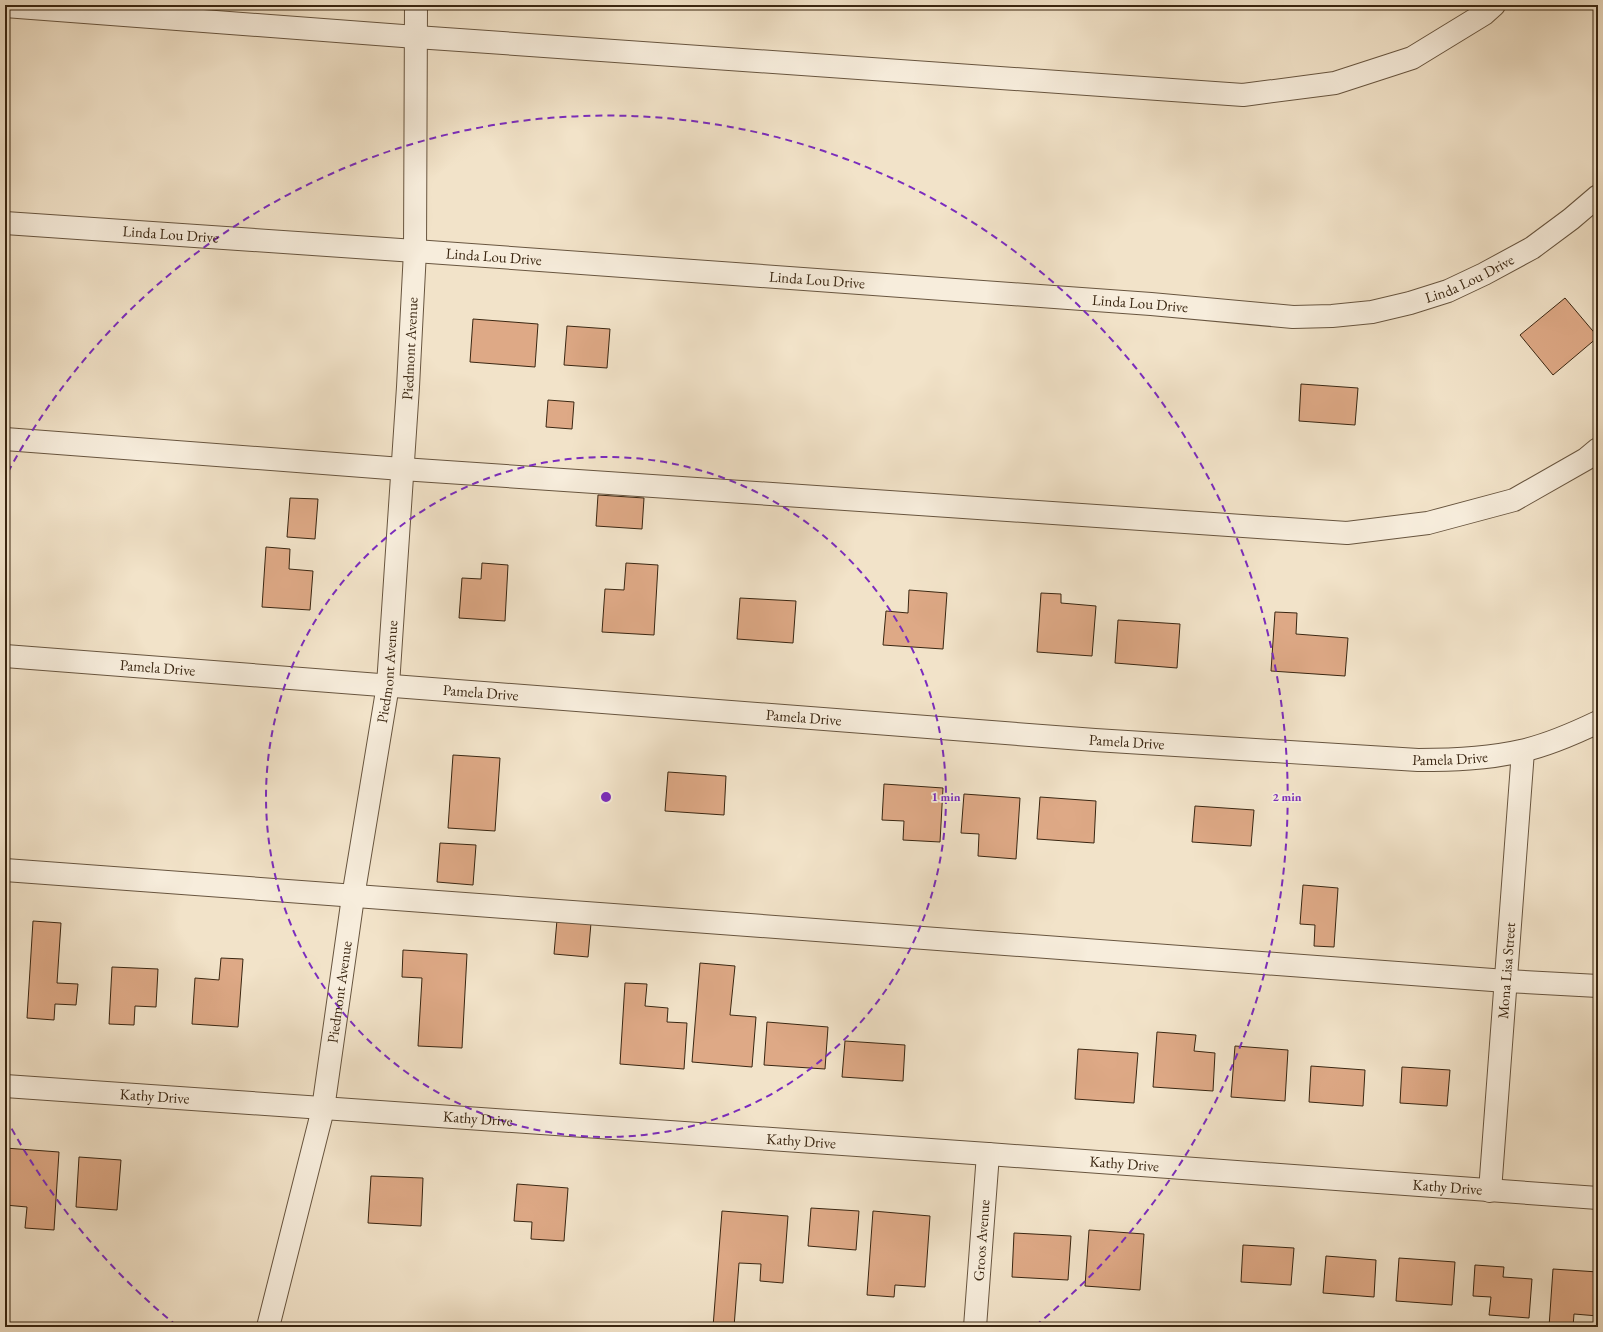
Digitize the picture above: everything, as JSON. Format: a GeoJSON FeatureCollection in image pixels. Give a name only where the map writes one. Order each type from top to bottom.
{"type":"FeatureCollection","features":[{"type":"Feature","properties":{"kind":"street","name":"Piedmont Avenue"},"geometry":{"type":"LineString","coordinates":[[268,1327],[323,1109],[353,897],[388,685],[415,251],[416,5]]}},
{"type":"Feature","properties":{"kind":"street"},"geometry":{"type":"LineString","coordinates":[[5,6],[416,37],[1243,95],[1335,83],[1412,58],[1484,14],[1494,5]]}},
{"type":"Feature","properties":{"kind":"street","name":"Linda Lou Drive"},"geometry":{"type":"LineString","coordinates":[[5,223],[1151,304],[1293,317],[1332,316],[1372,312],[1410,303],[1448,291],[1484,274],[1532,248],[1571,219],[1598,196]]}},
{"type":"Feature","properties":{"kind":"street"},"geometry":{"type":"LineString","coordinates":[[5,439],[1347,533],[1428,523],[1514,500],[1586,459],[1598,449]]}},
{"type":"Feature","properties":{"kind":"street","name":"Pamela Drive"},"geometry":{"type":"LineString","coordinates":[[5,656],[1095,740],[1418,760],[1462,760],[1506,755],[1568,736],[1598,722]]}},
{"type":"Feature","properties":{"kind":"street","name":"Mona Lisa Street"},"geometry":{"type":"LineString","coordinates":[[1490,1191],[1523,751]]}},
{"type":"Feature","properties":{"kind":"street"},"geometry":{"type":"LineString","coordinates":[[5,870],[353,897],[1506,981],[1598,986]]}},
{"type":"Feature","properties":{"kind":"street","name":"Kathy Drive"},"geometry":{"type":"LineString","coordinates":[[5,1086],[1598,1198]]}},
{"type":"Feature","properties":{"kind":"street","name":"Groos Avenue"},"geometry":{"type":"LineString","coordinates":[[975,1327],[988,1154]]}},
{"type":"Feature","properties":{"kind":"building"},"geometry":{"type":"Polygon","coordinates":[[[1565,298],[1598,337],[1553,375],[1520,335],[1565,298]]]}},
{"type":"Feature","properties":{"kind":"building"},"geometry":{"type":"Polygon","coordinates":[[[473,319],[538,324],[535,367],[470,362],[473,319]]]}},
{"type":"Feature","properties":{"kind":"building"},"geometry":{"type":"Polygon","coordinates":[[[567,326],[610,329],[607,368],[564,365],[567,326]]]}},
{"type":"Feature","properties":{"kind":"building"},"geometry":{"type":"Polygon","coordinates":[[[1301,384],[1358,388],[1355,425],[1299,421],[1301,384]]]}},
{"type":"Feature","properties":{"kind":"building"},"geometry":{"type":"Polygon","coordinates":[[[548,400],[574,402],[572,429],[546,427],[548,400]]]}},
{"type":"Feature","properties":{"kind":"building"},"geometry":{"type":"Polygon","coordinates":[[[598,495],[644,498],[642,529],[596,526],[598,495]]]}},
{"type":"Feature","properties":{"kind":"building"},"geometry":{"type":"Polygon","coordinates":[[[290,498],[318,499],[315,539],[287,537],[290,498]]]}},
{"type":"Feature","properties":{"kind":"building"},"geometry":{"type":"Polygon","coordinates":[[[266,547],[290,549],[289,569],[313,571],[310,610],[262,607],[266,547]]]}},
{"type":"Feature","properties":{"kind":"building"},"geometry":{"type":"Polygon","coordinates":[[[482,563],[508,565],[505,621],[459,618],[462,578],[481,579],[482,563]]]}},
{"type":"Feature","properties":{"kind":"building"},"geometry":{"type":"Polygon","coordinates":[[[626,563],[658,565],[654,635],[602,632],[605,589],[624,590],[626,563]]]}},
{"type":"Feature","properties":{"kind":"building"},"geometry":{"type":"Polygon","coordinates":[[[909,590],[947,593],[943,649],[883,645],[886,611],[908,613],[909,590]]]}},
{"type":"Feature","properties":{"kind":"building"},"geometry":{"type":"Polygon","coordinates":[[[1041,593],[1061,594],[1061,603],[1096,606],[1092,656],[1037,652],[1041,593]]]}},
{"type":"Feature","properties":{"kind":"building"},"geometry":{"type":"Polygon","coordinates":[[[740,598],[796,601],[793,643],[737,639],[740,598]]]}},
{"type":"Feature","properties":{"kind":"building"},"geometry":{"type":"Polygon","coordinates":[[[1275,612],[1297,613],[1296,634],[1348,638],[1345,676],[1271,671],[1275,612]]]}},
{"type":"Feature","properties":{"kind":"building"},"geometry":{"type":"Polygon","coordinates":[[[1118,620],[1180,624],[1177,668],[1115,663],[1118,620]]]}},
{"type":"Feature","properties":{"kind":"building"},"geometry":{"type":"Polygon","coordinates":[[[453,755],[500,758],[495,831],[448,828],[453,755]]]}},
{"type":"Feature","properties":{"kind":"building"},"geometry":{"type":"Polygon","coordinates":[[[668,772],[726,776],[724,815],[665,811],[668,772]]]}},
{"type":"Feature","properties":{"kind":"building"},"geometry":{"type":"Polygon","coordinates":[[[884,784],[943,788],[940,842],[903,840],[904,821],[882,820],[884,784]]]}},
{"type":"Feature","properties":{"kind":"building"},"geometry":{"type":"Polygon","coordinates":[[[964,794],[1020,798],[1016,859],[978,856],[979,834],[961,833],[964,794]]]}},
{"type":"Feature","properties":{"kind":"building"},"geometry":{"type":"Polygon","coordinates":[[[1040,797],[1096,801],[1094,843],[1037,839],[1040,797]]]}},
{"type":"Feature","properties":{"kind":"building"},"geometry":{"type":"Polygon","coordinates":[[[1195,806],[1254,810],[1251,846],[1192,842],[1195,806]]]}},
{"type":"Feature","properties":{"kind":"building"},"geometry":{"type":"Polygon","coordinates":[[[440,843],[476,845],[473,885],[437,882],[440,843]]]}},
{"type":"Feature","properties":{"kind":"building"},"geometry":{"type":"Polygon","coordinates":[[[1303,885],[1338,888],[1334,947],[1314,946],[1315,925],[1300,924],[1303,885]]]}},
{"type":"Feature","properties":{"kind":"building"},"geometry":{"type":"Polygon","coordinates":[[[557,920],[591,923],[588,957],[554,954],[557,920]]]}},
{"type":"Feature","properties":{"kind":"building"},"geometry":{"type":"Polygon","coordinates":[[[33,921],[61,923],[57,983],[78,984],[76,1005],[55,1004],[54,1020],[27,1018],[33,921]]]}},
{"type":"Feature","properties":{"kind":"building"},"geometry":{"type":"Polygon","coordinates":[[[403,950],[467,954],[462,1048],[418,1046],[422,978],[402,977],[403,950]]]}},
{"type":"Feature","properties":{"kind":"building"},"geometry":{"type":"Polygon","coordinates":[[[221,958],[243,959],[238,1027],[192,1024],[195,978],[219,980],[221,958]]]}},
{"type":"Feature","properties":{"kind":"building"},"geometry":{"type":"Polygon","coordinates":[[[700,963],[735,966],[730,1015],[756,1017],[752,1067],[692,1062],[700,963]]]}},
{"type":"Feature","properties":{"kind":"building"},"geometry":{"type":"Polygon","coordinates":[[[112,967],[158,969],[156,1007],[135,1006],[134,1025],[109,1024],[112,967]]]}},
{"type":"Feature","properties":{"kind":"building"},"geometry":{"type":"Polygon","coordinates":[[[625,983],[647,984],[645,1006],[668,1008],[667,1022],[687,1023],[684,1069],[620,1064],[625,983]]]}},
{"type":"Feature","properties":{"kind":"building"},"geometry":{"type":"Polygon","coordinates":[[[767,1022],[828,1027],[825,1069],[764,1065],[767,1022]]]}},
{"type":"Feature","properties":{"kind":"building"},"geometry":{"type":"Polygon","coordinates":[[[1157,1032],[1196,1035],[1194,1051],[1215,1053],[1213,1091],[1153,1087],[1157,1032]]]}},
{"type":"Feature","properties":{"kind":"building"},"geometry":{"type":"Polygon","coordinates":[[[845,1041],[905,1045],[903,1081],[842,1077],[845,1041]]]}},
{"type":"Feature","properties":{"kind":"building"},"geometry":{"type":"Polygon","coordinates":[[[1235,1046],[1288,1050],[1285,1101],[1231,1097],[1235,1046]]]}},
{"type":"Feature","properties":{"kind":"building"},"geometry":{"type":"Polygon","coordinates":[[[1078,1049],[1138,1053],[1134,1103],[1075,1099],[1078,1049]]]}},
{"type":"Feature","properties":{"kind":"building"},"geometry":{"type":"Polygon","coordinates":[[[1311,1066],[1365,1070],[1363,1106],[1309,1102],[1311,1066]]]}},
{"type":"Feature","properties":{"kind":"building"},"geometry":{"type":"Polygon","coordinates":[[[1402,1067],[1450,1070],[1447,1106],[1400,1103],[1402,1067]]]}},
{"type":"Feature","properties":{"kind":"building"},"geometry":{"type":"Polygon","coordinates":[[[5,1148],[59,1152],[54,1230],[25,1228],[27,1207],[5,1205],[5,1148]]]}},
{"type":"Feature","properties":{"kind":"building"},"geometry":{"type":"Polygon","coordinates":[[[79,1157],[121,1160],[117,1210],[76,1207],[79,1157]]]}},
{"type":"Feature","properties":{"kind":"building"},"geometry":{"type":"Polygon","coordinates":[[[371,1176],[423,1178],[421,1226],[368,1223],[371,1176]]]}},
{"type":"Feature","properties":{"kind":"building"},"geometry":{"type":"Polygon","coordinates":[[[517,1184],[568,1188],[564,1241],[531,1239],[532,1222],[514,1221],[517,1184]]]}},
{"type":"Feature","properties":{"kind":"building"},"geometry":{"type":"Polygon","coordinates":[[[811,1208],[859,1211],[856,1250],[808,1246],[811,1208]]]}},
{"type":"Feature","properties":{"kind":"building"},"geometry":{"type":"Polygon","coordinates":[[[722,1211],[788,1216],[783,1283],[760,1281],[761,1264],[739,1263],[734,1327],[713,1327],[722,1211]]]}},
{"type":"Feature","properties":{"kind":"building"},"geometry":{"type":"Polygon","coordinates":[[[873,1211],[930,1216],[925,1287],[895,1285],[894,1297],[867,1295],[873,1211]]]}},
{"type":"Feature","properties":{"kind":"building"},"geometry":{"type":"Polygon","coordinates":[[[1089,1230],[1144,1234],[1140,1290],[1085,1286],[1089,1230]]]}},
{"type":"Feature","properties":{"kind":"building"},"geometry":{"type":"Polygon","coordinates":[[[1014,1233],[1071,1236],[1068,1280],[1012,1277],[1014,1233]]]}},
{"type":"Feature","properties":{"kind":"building"},"geometry":{"type":"Polygon","coordinates":[[[1243,1245],[1294,1248],[1291,1285],[1241,1282],[1243,1245]]]}},
{"type":"Feature","properties":{"kind":"building"},"geometry":{"type":"Polygon","coordinates":[[[1326,1256],[1376,1260],[1374,1297],[1323,1293],[1326,1256]]]}},
{"type":"Feature","properties":{"kind":"building"},"geometry":{"type":"Polygon","coordinates":[[[1399,1258],[1455,1262],[1452,1305],[1396,1301],[1399,1258]]]}},
{"type":"Feature","properties":{"kind":"building"},"geometry":{"type":"Polygon","coordinates":[[[1475,1265],[1504,1267],[1503,1277],[1532,1279],[1529,1318],[1489,1315],[1491,1297],[1473,1296],[1475,1265]]]}},
{"type":"Feature","properties":{"kind":"building"},"geometry":{"type":"Polygon","coordinates":[[[1553,1269],[1598,1272],[1598,1316],[1574,1314],[1573,1327],[1549,1327],[1553,1269]]]}}]}
